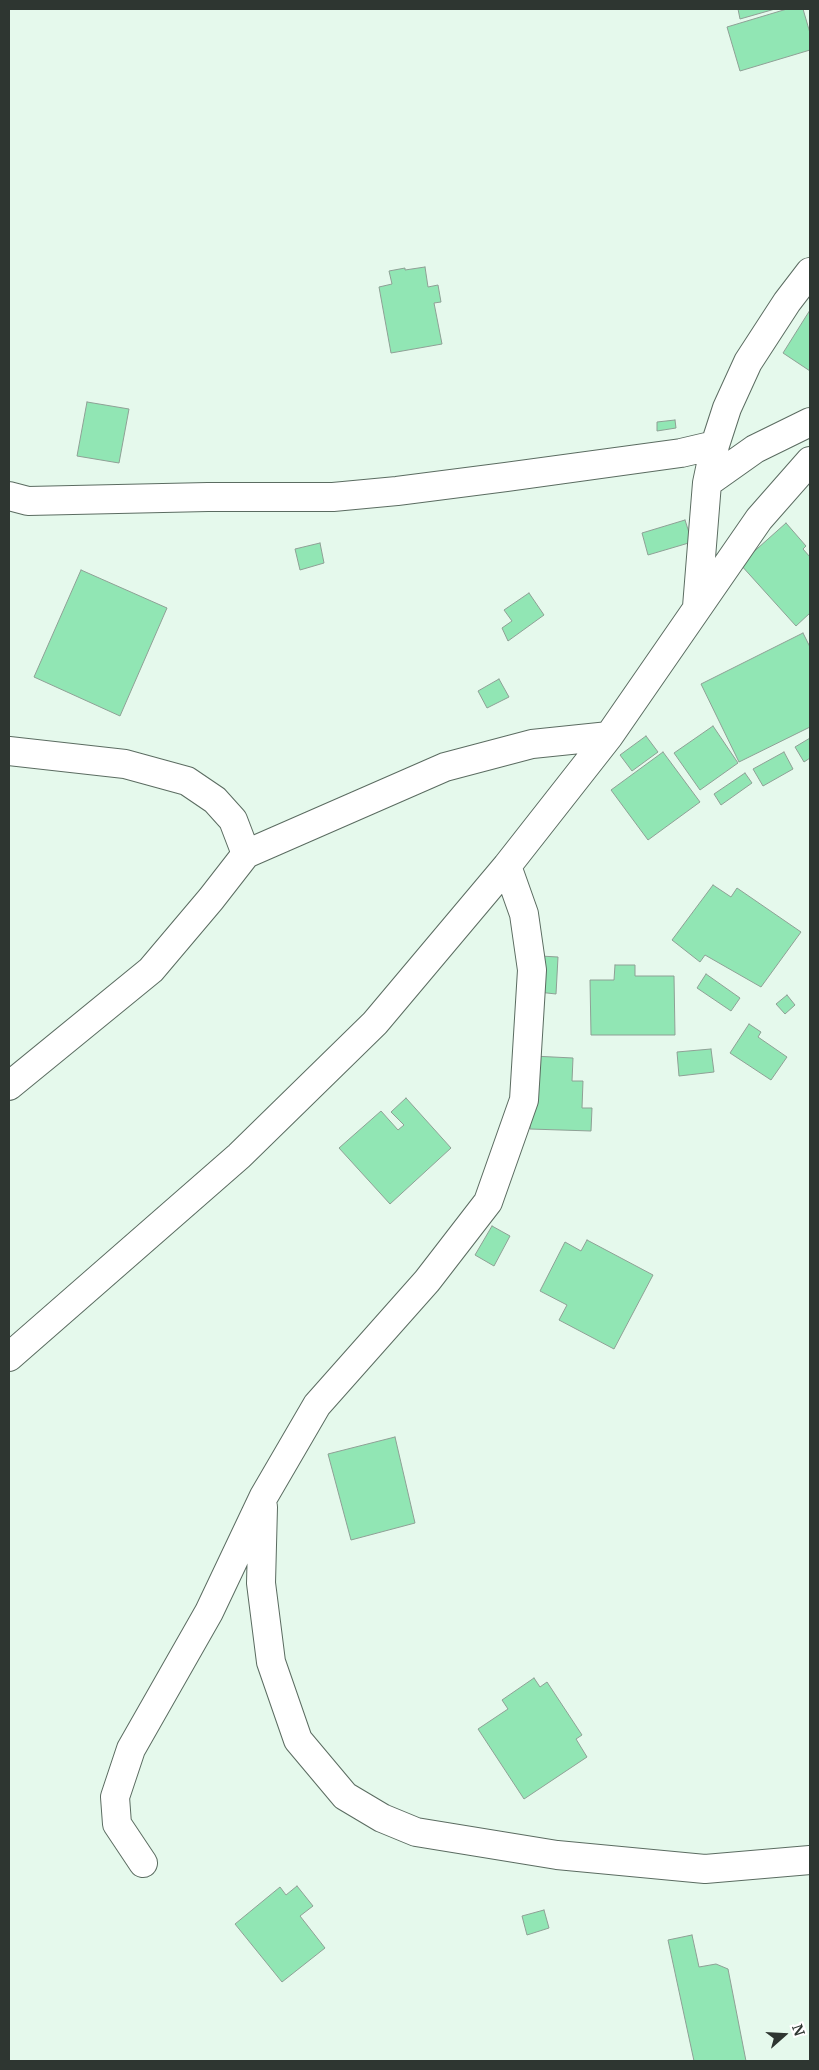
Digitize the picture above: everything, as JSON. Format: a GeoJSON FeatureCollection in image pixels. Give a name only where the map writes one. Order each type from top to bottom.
{"type":"FeatureCollection","features":[{"type":"Feature","properties":{"kind":"street"},"geometry":{"type":"LineString","coordinates":[[697,609],[707,483],[715,445],[727,408],[748,362],[787,302],[810,272]]}},
{"type":"Feature","properties":{"kind":"street"},"geometry":{"type":"LineString","coordinates":[[707,483],[755,448],[810,422]]}},
{"type":"Feature","properties":{"kind":"street"},"geometry":{"type":"LineString","coordinates":[[9,496],[28,501],[208,497],[333,497],[516,476],[681,453],[715,445]]}},
{"type":"Feature","properties":{"kind":"street"},"geometry":{"type":"LineString","coordinates":[[9,1357],[239,1156],[375,1024],[506,866],[609,736],[760,519],[810,461]]}},
{"type":"Feature","properties":{"kind":"street"},"geometry":{"type":"LineString","coordinates":[[9,1086],[151,970],[211,900],[246,854],[445,767],[532,744],[609,736]]}},
{"type":"Feature","properties":{"kind":"street"},"geometry":{"type":"LineString","coordinates":[[9,752],[125,764],[187,781],[215,800],[233,820],[246,854]]}},
{"type":"Feature","properties":{"kind":"street"},"geometry":{"type":"LineString","coordinates":[[143,1863],[117,1824],[115,1797],[131,1749],[209,1612],[264,1496],[317,1405],[427,1281],[488,1202],[524,1100],[532,970],[524,914],[506,866]]}},
{"type":"Feature","properties":{"kind":"street"},"geometry":{"type":"LineString","coordinates":[[264,1496],[261,1583],[271,1662],[298,1740],[345,1796],[382,1818],[416,1832],[557,1855],[705,1869],[810,1860]]}},
{"type":"Feature","properties":{"kind":"building"},"geometry":{"type":"Polygon","coordinates":[[[738,9],[775,9],[740,19],[738,9]]]}},
{"type":"Feature","properties":{"kind":"building"},"geometry":{"type":"Polygon","coordinates":[[[787,9],[803,9],[810,33],[810,50],[740,71],[727,27],[787,9]]]}},
{"type":"Feature","properties":{"kind":"building"},"geometry":{"type":"Polygon","coordinates":[[[425,267],[428,287],[438,285],[441,302],[434,303],[442,344],[391,353],[379,287],[392,284],[389,271],[425,267]]]}},
{"type":"Feature","properties":{"kind":"building"},"geometry":{"type":"Polygon","coordinates":[[[810,310],[810,371],[783,353],[810,310]]]}},
{"type":"Feature","properties":{"kind":"building"},"geometry":{"type":"Polygon","coordinates":[[[87,402],[129,409],[119,463],[77,456],[87,402]]]}},
{"type":"Feature","properties":{"kind":"building"},"geometry":{"type":"Polygon","coordinates":[[[675,420],[676,428],[657,431],[657,422],[675,420]]]}},
{"type":"Feature","properties":{"kind":"building"},"geometry":{"type":"Polygon","coordinates":[[[685,520],[692,542],[648,555],[642,533],[685,520]]]}},
{"type":"Feature","properties":{"kind":"building"},"geometry":{"type":"Polygon","coordinates":[[[786,523],[806,546],[803,549],[810,557],[810,613],[796,626],[740,564],[786,523]]]}},
{"type":"Feature","properties":{"kind":"building"},"geometry":{"type":"Polygon","coordinates":[[[320,543],[324,563],[300,570],[295,549],[320,543]]]}},
{"type":"Feature","properties":{"kind":"building"},"geometry":{"type":"Polygon","coordinates":[[[81,570],[167,608],[120,716],[34,677],[81,570]]]}},
{"type":"Feature","properties":{"kind":"building"},"geometry":{"type":"Polygon","coordinates":[[[529,593],[544,615],[508,641],[502,628],[512,621],[504,610],[529,593]]]}},
{"type":"Feature","properties":{"kind":"building"},"geometry":{"type":"Polygon","coordinates":[[[803,633],[810,647],[810,727],[739,762],[701,684],[803,633]]]}},
{"type":"Feature","properties":{"kind":"building"},"geometry":{"type":"Polygon","coordinates":[[[499,679],[509,697],[487,708],[478,691],[499,679]]]}},
{"type":"Feature","properties":{"kind":"building"},"geometry":{"type":"Polygon","coordinates":[[[713,726],[738,763],[700,790],[674,753],[713,726]]]}},
{"type":"Feature","properties":{"kind":"building"},"geometry":{"type":"Polygon","coordinates":[[[646,736],[658,752],[632,771],[620,755],[646,736]]]}},
{"type":"Feature","properties":{"kind":"building"},"geometry":{"type":"Polygon","coordinates":[[[810,738],[810,758],[804,762],[795,747],[810,738]]]}},
{"type":"Feature","properties":{"kind":"building"},"geometry":{"type":"Polygon","coordinates":[[[663,752],[700,802],[648,840],[611,790],[663,752]]]}},
{"type":"Feature","properties":{"kind":"building"},"geometry":{"type":"Polygon","coordinates":[[[784,752],[793,769],[763,786],[753,769],[784,752]]]}},
{"type":"Feature","properties":{"kind":"building"},"geometry":{"type":"Polygon","coordinates":[[[745,773],[752,783],[721,805],[714,794],[745,773]]]}},
{"type":"Feature","properties":{"kind":"building"},"geometry":{"type":"Polygon","coordinates":[[[713,885],[731,897],[737,888],[801,932],[761,987],[705,955],[700,962],[672,940],[713,885]]]}},
{"type":"Feature","properties":{"kind":"building"},"geometry":{"type":"Polygon","coordinates":[[[540,956],[558,957],[556,994],[538,992],[540,956]]]}},
{"type":"Feature","properties":{"kind":"building"},"geometry":{"type":"Polygon","coordinates":[[[615,965],[635,965],[635,976],[674,976],[675,1035],[591,1035],[590,980],[614,980],[615,965]]]}},
{"type":"Feature","properties":{"kind":"building"},"geometry":{"type":"Polygon","coordinates":[[[706,974],[740,998],[731,1011],[697,988],[706,974]]]}},
{"type":"Feature","properties":{"kind":"building"},"geometry":{"type":"Polygon","coordinates":[[[787,995],[795,1005],[785,1014],[776,1004],[787,995]]]}},
{"type":"Feature","properties":{"kind":"building"},"geometry":{"type":"Polygon","coordinates":[[[749,1024],[761,1032],[758,1037],[787,1057],[771,1080],[730,1053],[749,1024]]]}},
{"type":"Feature","properties":{"kind":"building"},"geometry":{"type":"Polygon","coordinates":[[[711,1049],[714,1072],[679,1076],[677,1052],[711,1049]]]}},
{"type":"Feature","properties":{"kind":"building"},"geometry":{"type":"Polygon","coordinates":[[[533,1056],[573,1058],[572,1081],[583,1081],[582,1108],[592,1108],[591,1131],[530,1129],[533,1056]]]}},
{"type":"Feature","properties":{"kind":"building"},"geometry":{"type":"Polygon","coordinates":[[[406,1098],[451,1148],[390,1204],[339,1148],[381,1111],[398,1130],[404,1125],[391,1112],[406,1098]]]}},
{"type":"Feature","properties":{"kind":"building"},"geometry":{"type":"Polygon","coordinates":[[[492,1226],[510,1236],[494,1266],[475,1255],[492,1226]]]}},
{"type":"Feature","properties":{"kind":"building"},"geometry":{"type":"Polygon","coordinates":[[[587,1240],[653,1275],[614,1349],[559,1320],[567,1305],[540,1291],[565,1242],[581,1251],[587,1240]]]}},
{"type":"Feature","properties":{"kind":"building"},"geometry":{"type":"Polygon","coordinates":[[[395,1437],[415,1523],[351,1540],[328,1454],[395,1437]]]}},
{"type":"Feature","properties":{"kind":"building"},"geometry":{"type":"Polygon","coordinates":[[[534,1678],[540,1687],[547,1682],[582,1735],[576,1739],[587,1757],[524,1799],[478,1729],[508,1709],[502,1700],[534,1678]]]}},
{"type":"Feature","properties":{"kind":"building"},"geometry":{"type":"Polygon","coordinates":[[[297,1886],[313,1906],[300,1916],[325,1948],[282,1982],[235,1924],[280,1887],[286,1895],[297,1886]]]}},
{"type":"Feature","properties":{"kind":"building"},"geometry":{"type":"Polygon","coordinates":[[[544,1910],[549,1928],[527,1935],[522,1916],[544,1910]]]}},
{"type":"Feature","properties":{"kind":"building"},"geometry":{"type":"Polygon","coordinates":[[[692,1935],[699,1967],[716,1964],[728,1969],[746,2061],[694,2061],[668,1940],[692,1935]]]}}]}
